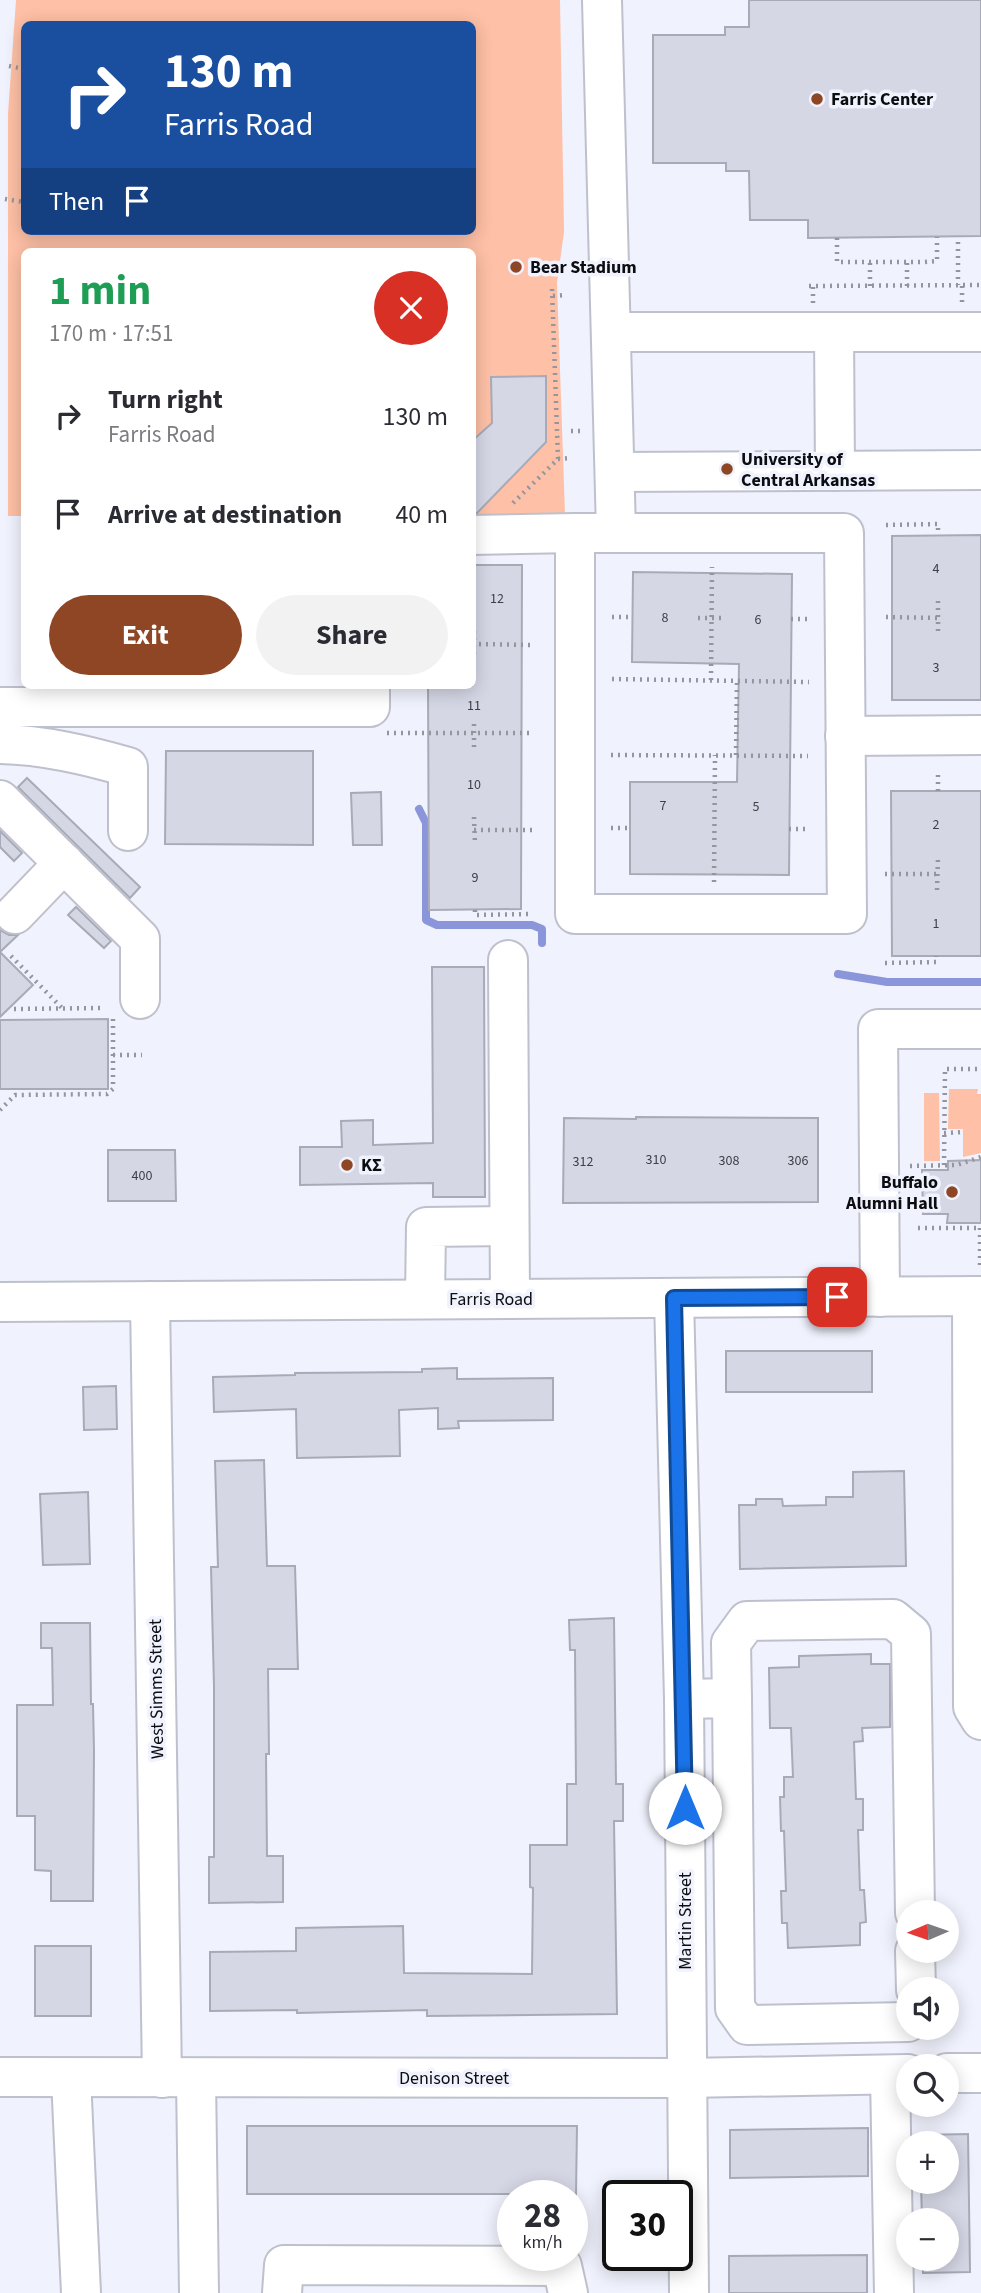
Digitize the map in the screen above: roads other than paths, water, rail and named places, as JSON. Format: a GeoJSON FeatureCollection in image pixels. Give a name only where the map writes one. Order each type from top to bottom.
{"type":"FeatureCollection","features":[{"type":"Feature","properties":{"kind":"street"},"geometry":{"type":"LineString","coordinates":[[602,0],[616,532]]}},
{"type":"Feature","properties":{"kind":"street"},"geometry":{"type":"LineString","coordinates":[[612,332],[981,332]]}},
{"type":"Feature","properties":{"kind":"street"},"geometry":{"type":"LineString","coordinates":[[834,332],[835,471]]}},
{"type":"Feature","properties":{"kind":"street"},"geometry":{"type":"LineString","coordinates":[[615,471],[981,470]]}},
{"type":"Feature","properties":{"kind":"street"},"geometry":{"type":"LineString","coordinates":[[476,535],[616,532],[844,533],[847,914],[575,914],[575,533]]}},
{"type":"Feature","properties":{"kind":"street"},"geometry":{"type":"LineString","coordinates":[[0,707],[62,696],[370,707],[370,689]]}},
{"type":"Feature","properties":{"kind":"street"},"geometry":{"type":"LineString","coordinates":[[845,736],[981,735]]}},
{"type":"Feature","properties":{"kind":"street"},"geometry":{"type":"LineString","coordinates":[[0,744],[32,745],[128,767],[128,831]]}},
{"type":"Feature","properties":{"kind":"street"},"geometry":{"type":"LineString","coordinates":[[0,800],[140,939],[119,1005]]}},
{"type":"Feature","properties":{"kind":"street"},"geometry":{"type":"LineString","coordinates":[[15,914],[64,863]]}},
{"type":"Feature","properties":{"kind":"street"},"geometry":{"type":"LineString","coordinates":[[508,960],[510,1299]]}},
{"type":"Feature","properties":{"kind":"street"},"geometry":{"type":"LineString","coordinates":[[880,1297],[878,1029],[981,1029]]}},
{"type":"Feature","properties":{"kind":"street"},"geometry":{"type":"LineString","coordinates":[[425,1299],[426,1227],[509,1226]]}},
{"type":"Feature","properties":{"kind":"street"},"geometry":{"type":"LineString","coordinates":[[978,1287],[973,1707],[981,1720]]}},
{"type":"Feature","properties":{"kind":"street","name":"Farris Road"},"geometry":{"type":"LineString","coordinates":[[0,1302],[880,1297],[978,1287]]}},
{"type":"Feature","properties":{"kind":"street","name":"Martin Street"},"geometry":{"type":"LineString","coordinates":[[674,1298],[684,1699],[689,2293]]}},
{"type":"Feature","properties":{"kind":"street","name":"West Simms Street"},"geometry":{"type":"LineString","coordinates":[[150,1301],[179,2078],[199,2293]]}},
{"type":"Feature","properties":{"kind":"street"},"geometry":{"type":"LineString","coordinates":[[896,2022],[747,2025],[736,2008],[731,1643],[747,1621],[893,1619],[911,1634],[915,1900]]}},
{"type":"Feature","properties":{"kind":"street"},"geometry":{"type":"LineString","coordinates":[[684,1699],[732,1698]]}},
{"type":"Feature","properties":{"kind":"street","name":"Denison Street"},"geometry":{"type":"LineString","coordinates":[[0,2077],[686,2078],[896,2072]]}},
{"type":"Feature","properties":{"kind":"street"},"geometry":{"type":"LineString","coordinates":[[959,2073],[981,2073]]}},
{"type":"Feature","properties":{"kind":"street"},"geometry":{"type":"LineString","coordinates":[[71,2078],[81,2293]]}},
{"type":"Feature","properties":{"kind":"street"},"geometry":{"type":"LineString","coordinates":[[894,2293],[904,2117]]}},
{"type":"Feature","properties":{"kind":"street"},"geometry":{"type":"LineString","coordinates":[[282,2293],[284,2265],[562,2266],[568,2293]]}},
{"type":"Feature","properties":{"kind":"waterway"},"geometry":{"type":"LineString","coordinates":[[419,809],[426,823],[426,920],[437,925],[532,925],[542,929],[542,943]]}},
{"type":"Feature","properties":{"kind":"waterway"},"geometry":{"type":"LineString","coordinates":[[838,974],[887,982],[981,982]]}},
{"type":"Feature","properties":{"kind":"place","name":"Farris Center"},"geometry":{"type":"Point","coordinates":[817,99]}},
{"type":"Feature","properties":{"kind":"place","name":"Bear Stadium"},"geometry":{"type":"Point","coordinates":[516,267]}},
{"type":"Feature","properties":{"kind":"place","name":"University of Central Arkansas"},"geometry":{"type":"Point","coordinates":[727,469]}},
{"type":"Feature","properties":{"kind":"place","name":"KΣ"},"geometry":{"type":"Point","coordinates":[347,1165]}},
{"type":"Feature","properties":{"kind":"place","name":"Buffalo Alumni Hall"},"geometry":{"type":"Point","coordinates":[952,1192]}}]}
